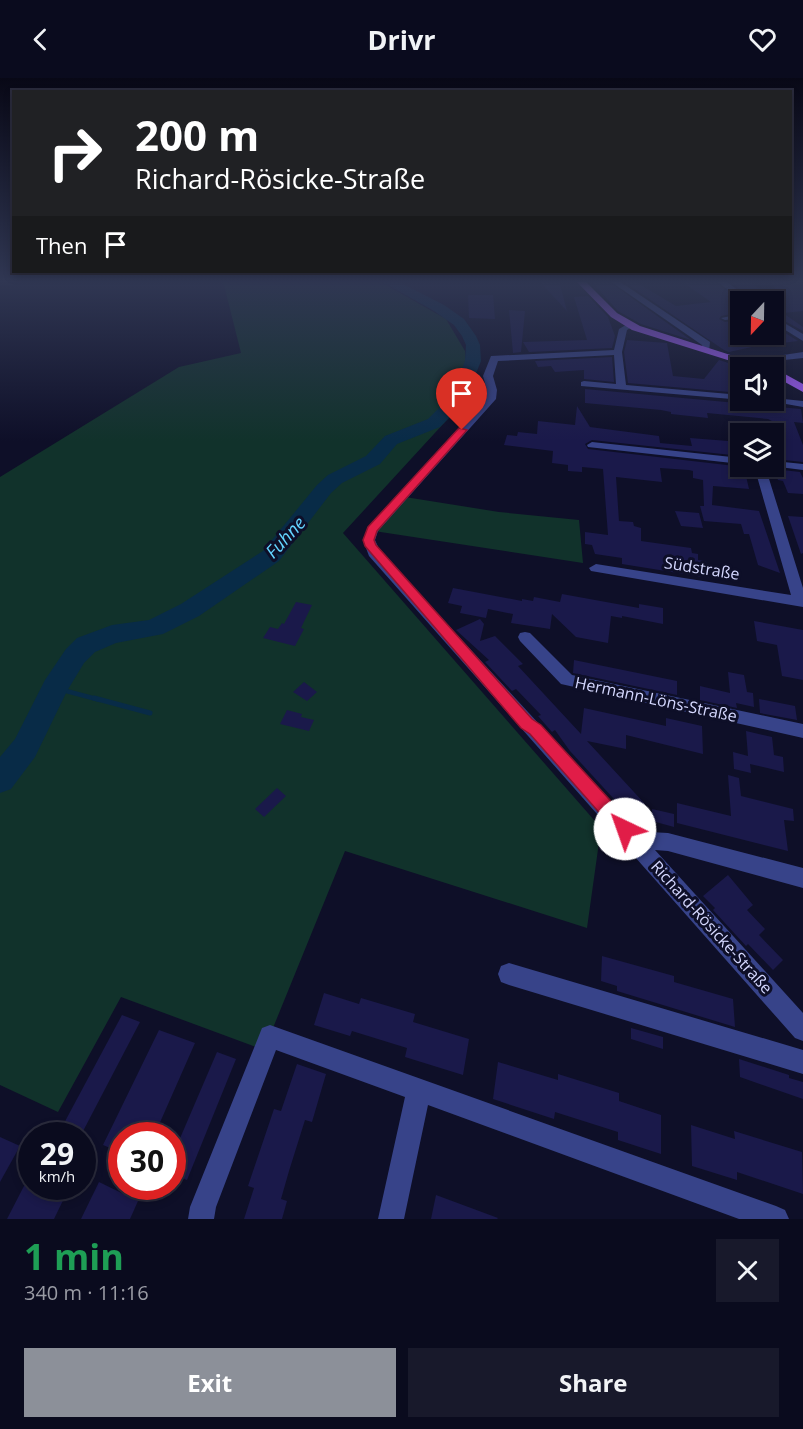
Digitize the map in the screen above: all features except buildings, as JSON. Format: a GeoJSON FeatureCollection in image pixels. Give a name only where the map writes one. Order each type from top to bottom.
{"type":"FeatureCollection","features":[{"type":"Feature","properties":{"kind":"main road"},"geometry":{"type":"LineString","coordinates":[[660,334],[733,357]]}},
{"type":"Feature","properties":{"kind":"main road"},"geometry":{"type":"LineString","coordinates":[[784,377],[803,389]]}},
{"type":"Feature","properties":{"kind":"street"},"geometry":{"type":"LineString","coordinates":[[621,387],[618,352],[622,334]]}},
{"type":"Feature","properties":{"kind":"street"},"geometry":{"type":"LineString","coordinates":[[693,334],[707,344],[706,349]]}},
{"type":"Feature","properties":{"kind":"street","name":"Richard-Rösicke-Straße"},"geometry":{"type":"LineString","coordinates":[[618,352],[494,358],[488,376],[492,390],[490,399],[372,530],[369,540],[374,553],[803,1030]]}},
{"type":"Feature","properties":{"kind":"street"},"geometry":{"type":"LineString","coordinates":[[784,358],[803,355]]}},
{"type":"Feature","properties":{"kind":"street"},"geometry":{"type":"LineString","coordinates":[[584,384],[730,397]]}},
{"type":"Feature","properties":{"kind":"street"},"geometry":{"type":"LineString","coordinates":[[784,402],[803,404]]}},
{"type":"Feature","properties":{"kind":"street"},"geometry":{"type":"LineString","coordinates":[[592,446],[730,460]]}},
{"type":"Feature","properties":{"kind":"street"},"geometry":{"type":"LineString","coordinates":[[784,465],[803,467]]}},
{"type":"Feature","properties":{"kind":"street"},"geometry":{"type":"LineString","coordinates":[[762,477],[801,601]]}},
{"type":"Feature","properties":{"kind":"street","name":"Südstraße"},"geometry":{"type":"LineString","coordinates":[[596,568],[801,601]]}},
{"type":"Feature","properties":{"kind":"street","name":"Hermann-Löns-Straße"},"geometry":{"type":"LineString","coordinates":[[525,638],[567,680],[803,731]]}},
{"type":"Feature","properties":{"kind":"street"},"geometry":{"type":"LineString","coordinates":[[640,847],[650,841],[668,842],[803,878]]}},
{"type":"Feature","properties":{"kind":"street"},"geometry":{"type":"LineString","coordinates":[[509,974],[803,1062]]}},
{"type":"Feature","properties":{"kind":"street"},"geometry":{"type":"LineString","coordinates":[[201,1219],[203,1207],[270,1036],[776,1219]]}},
{"type":"Feature","properties":{"kind":"street"},"geometry":{"type":"LineString","coordinates":[[391,1219],[419,1090]]}},
{"type":"Feature","properties":{"kind":"green space"},"geometry":{"type":"Polygon","coordinates":[[[236,334],[455,334],[465,351],[467,398],[343,533],[601,828],[587,928],[345,851],[264,1050],[121,997],[58,1112],[0,1085],[0,477],[179,367],[241,353],[236,334]]]}},
{"type":"Feature","properties":{"kind":"green space"},"geometry":{"type":"Polygon","coordinates":[[[405,497],[499,512],[579,520],[583,563],[374,531],[405,497]]]}},
{"type":"Feature","properties":{"kind":"waterway","name":"Fuhne"},"geometry":{"type":"LineString","coordinates":[[0,780],[25,748],[55,688],[75,656],[86,645],[112,634],[154,628],[190,610],[271,556],[324,489],[335,479],[373,460],[391,440],[434,423],[451,406],[463,386],[473,361],[473,345],[468,334]]}},
{"type":"Feature","properties":{"kind":"waterway"},"geometry":{"type":"LineString","coordinates":[[55,688],[100,700]]}},
{"type":"Feature","properties":{"kind":"waterway"},"geometry":{"type":"LineString","coordinates":[[94,698],[150,713]]}},
{"type":"Feature","properties":{"kind":"route"},"geometry":{"type":"LineString","coordinates":[[462,430],[372,530],[369,534],[371,546],[374,553],[625,829]]}}]}
